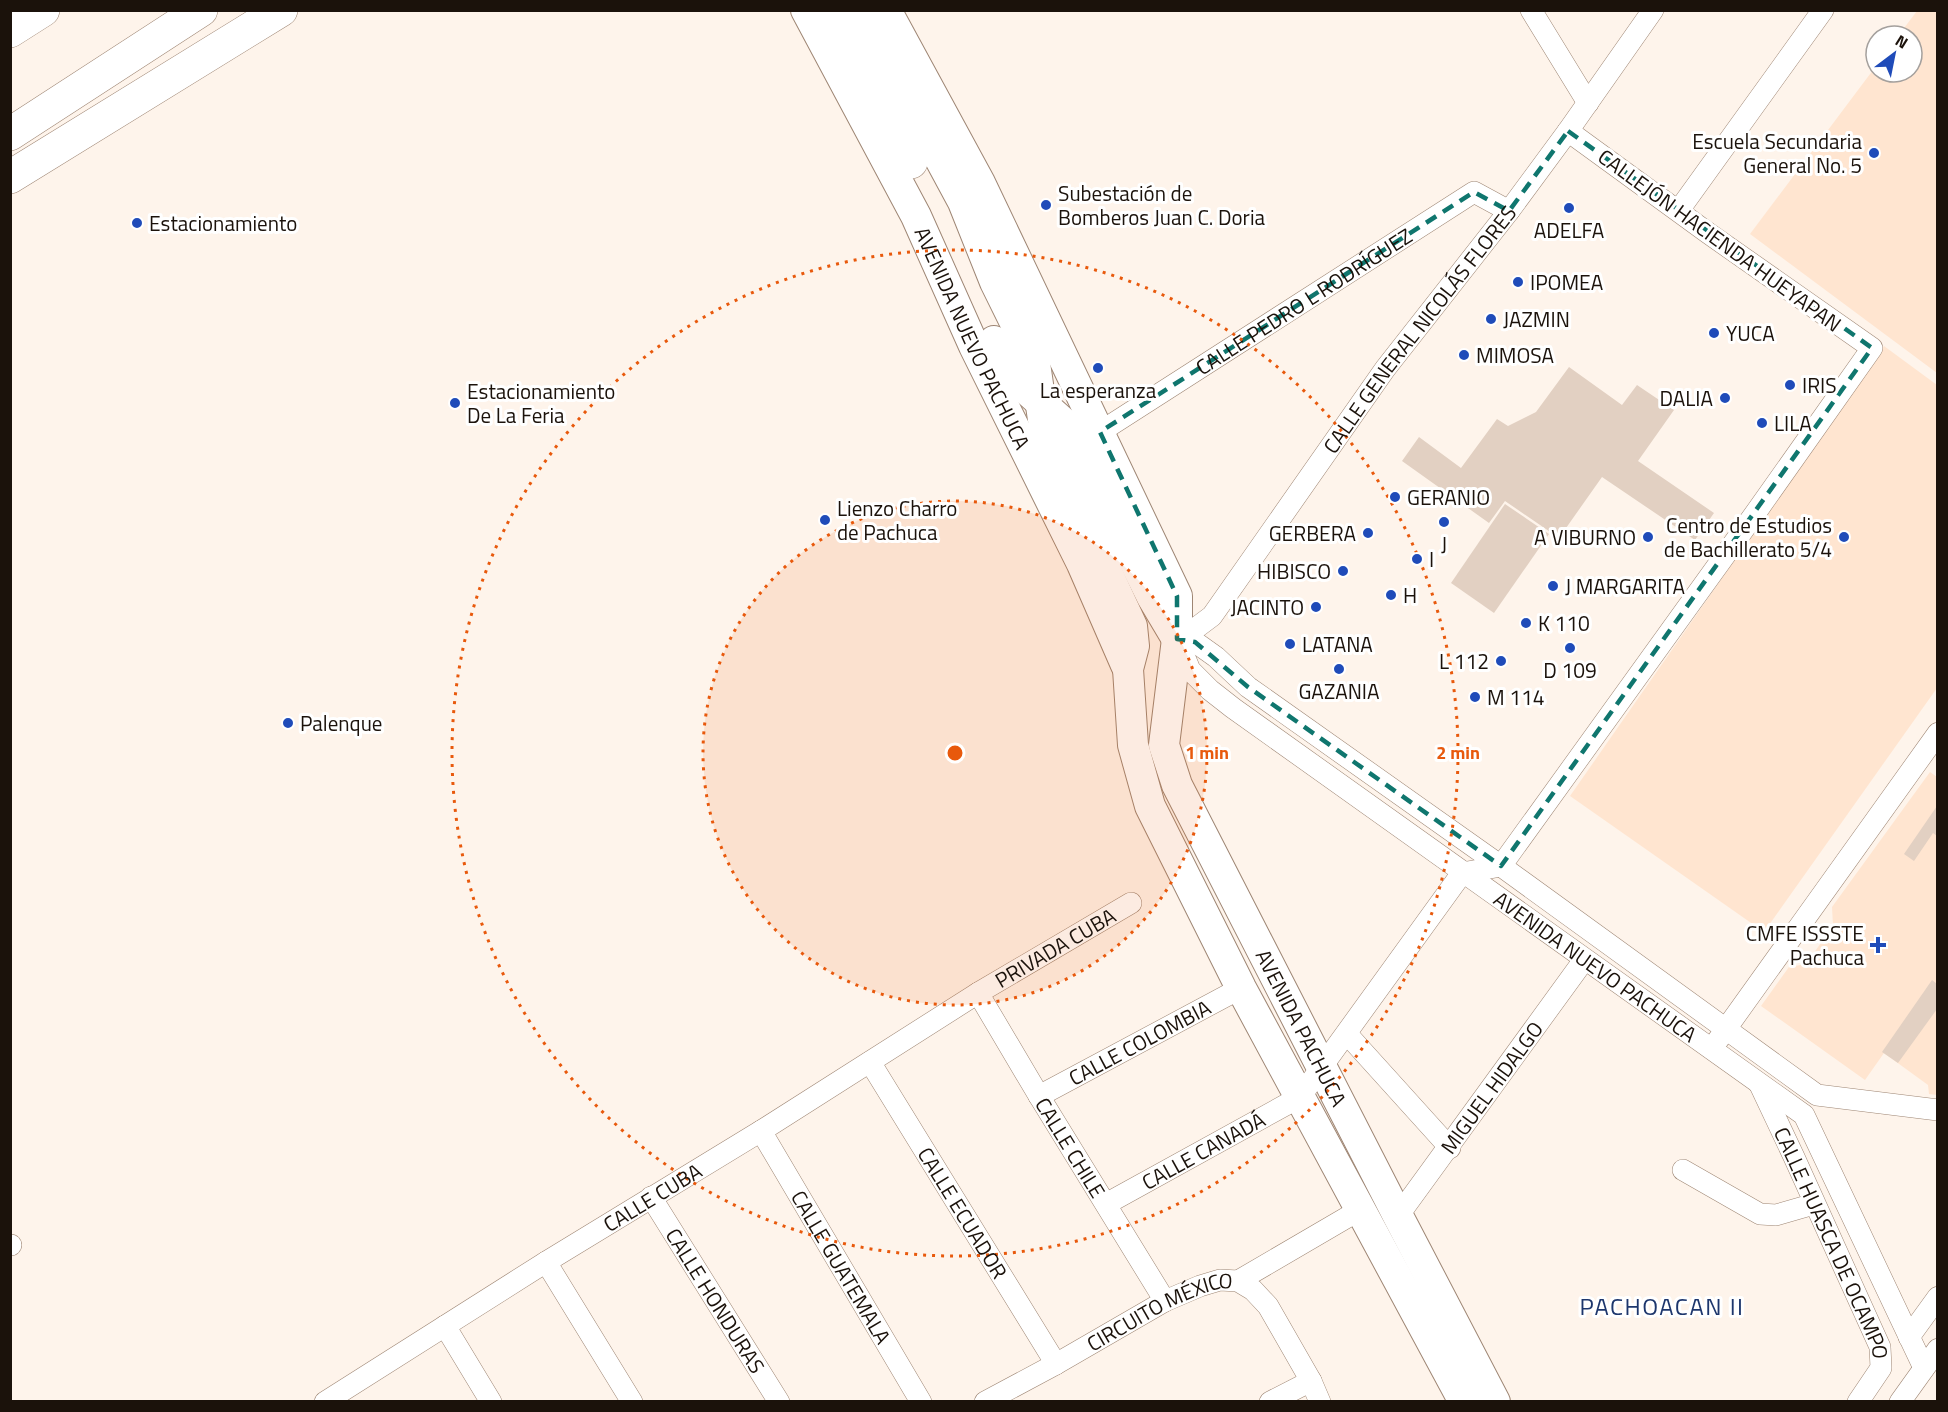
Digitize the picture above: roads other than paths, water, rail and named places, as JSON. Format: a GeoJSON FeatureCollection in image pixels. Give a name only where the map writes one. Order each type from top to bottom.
{"type":"FeatureCollection","features":[{"type":"Feature","properties":{"kind":"main road"},"geometry":{"type":"LineString","coordinates":[[10,31],[43,10]]}},
{"type":"Feature","properties":{"kind":"main road"},"geometry":{"type":"LineString","coordinates":[[15,123],[167,10]]}},
{"type":"Feature","properties":{"kind":"main road"},"geometry":{"type":"LineString","coordinates":[[15,123],[201,10]]}},
{"type":"Feature","properties":{"kind":"main road"},"geometry":{"type":"LineString","coordinates":[[10,177],[281,10]]}},
{"type":"Feature","properties":{"kind":"main road","name":"AVENIDA NUEVO PACHUCA"},"geometry":{"type":"LineString","coordinates":[[806,10],[916,216],[974,346],[1082,564],[1128,669]]}},
{"type":"Feature","properties":{"kind":"main road"},"geometry":{"type":"LineString","coordinates":[[828,10],[923,156]]}},
{"type":"Feature","properties":{"kind":"main road"},"geometry":{"type":"LineString","coordinates":[[860,10],[923,156],[938,216],[1009,374],[1067,426],[1152,597],[1177,639],[1128,669]]}},
{"type":"Feature","properties":{"kind":"main road","name":"AVENIDA NUEVO PACHUCA"},"geometry":{"type":"LineString","coordinates":[[886,10],[980,183],[1177,596],[1177,639]]}},
{"type":"Feature","properties":{"kind":"main road"},"geometry":{"type":"LineString","coordinates":[[1040,403],[1046,441],[1132,626],[1134,646],[1128,669]]}},
{"type":"Feature","properties":{"kind":"main road","name":"AVENIDA PACHUCA"},"geometry":{"type":"LineString","coordinates":[[1177,639],[1164,745],[1177,785],[1495,1401]]}},
{"type":"Feature","properties":{"kind":"main road","name":"AVENIDA PACHUCA"},"geometry":{"type":"LineString","coordinates":[[1128,669],[1133,745],[1150,806],[1241,988],[1464,1401]]}},
{"type":"Feature","properties":{"kind":"street"},"geometry":{"type":"LineString","coordinates":[[1531,10],[1588,103]]}},
{"type":"Feature","properties":{"kind":"street","name":"CALLE GENERAL NICOLÁS FLORES"},"geometry":{"type":"LineString","coordinates":[[1177,639],[1212,616],[1385,369],[1509,211],[1653,10]]}},
{"type":"Feature","properties":{"kind":"street"},"geometry":{"type":"LineString","coordinates":[[1678,210],[1823,10]]}},
{"type":"Feature","properties":{"kind":"street","name":"CALLEJÓN HACIENDA HUEYAPAN"},"geometry":{"type":"LineString","coordinates":[[1501,866],[1872,348],[1568,131]]}},
{"type":"Feature","properties":{"kind":"street","name":"CALLE PEDRO L RODRÍGUEZ"},"geometry":{"type":"LineString","coordinates":[[1100,432],[1474,192],[1509,211]]}},
{"type":"Feature","properties":{"kind":"street","name":"AVENIDA NUEVO PACHUCA"},"geometry":{"type":"LineString","coordinates":[[1177,639],[1195,642],[1216,657],[1248,687],[1501,866],[1817,1095],[1938,1110]]}},
{"type":"Feature","properties":{"kind":"street","name":"AVENIDA NUEVO PACHUCA"},"geometry":{"type":"LineString","coordinates":[[1177,639],[1190,669],[1210,690],[1462,873],[1804,1115]]}},
{"type":"Feature","properties":{"kind":"street"},"geometry":{"type":"LineString","coordinates":[[1711,1049],[1938,733]]}},
{"type":"Feature","properties":{"kind":"street"},"geometry":{"type":"LineString","coordinates":[[1300,1097],[1462,873],[1501,866]]}},
{"type":"Feature","properties":{"kind":"street","name":"PRIVADA CUBA"},"geometry":{"type":"LineString","coordinates":[[978,993],[1131,903]]}},
{"type":"Feature","properties":{"kind":"street","name":"MIGUEL HIDALGO"},"geometry":{"type":"LineString","coordinates":[[1398,1216],[1450,1148],[1584,960]]}},
{"type":"Feature","properties":{"kind":"street","name":"CALLE COLOMBIA"},"geometry":{"type":"LineString","coordinates":[[1038,1096],[1241,988]]}},
{"type":"Feature","properties":{"kind":"street","name":"CALLE CUBA"},"geometry":{"type":"LineString","coordinates":[[337,1398],[546,1262],[761,1131],[978,993]]}},
{"type":"Feature","properties":{"kind":"street","name":"CALLE CHILE"},"geometry":{"type":"LineString","coordinates":[[978,993],[1038,1096],[1165,1301]]}},
{"type":"Feature","properties":{"kind":"street"},"geometry":{"type":"LineString","coordinates":[[1347,1034],[1450,1148]]}},
{"type":"Feature","properties":{"kind":"street","name":"CALLE ECUADOR"},"geometry":{"type":"LineString","coordinates":[[870,1062],[1056,1364]]}},
{"type":"Feature","properties":{"kind":"street","name":"CALLE HUASCA DE OCAMPO"},"geometry":{"type":"LineString","coordinates":[[1759,1084],[1880,1347],[1881,1368],[1858,1401]]}},
{"type":"Feature","properties":{"kind":"street"},"geometry":{"type":"LineString","coordinates":[[1787,1141],[1817,1095]]}},
{"type":"Feature","properties":{"kind":"street","name":"CALLE CANADÁ"},"geometry":{"type":"LineString","coordinates":[[1106,1204],[1300,1097]]}},
{"type":"Feature","properties":{"kind":"street"},"geometry":{"type":"LineString","coordinates":[[1804,1115],[1923,1368]]}},
{"type":"Feature","properties":{"kind":"street","name":"CALLE GUATEMALA"},"geometry":{"type":"LineString","coordinates":[[761,1131],[921,1401]]}},
{"type":"Feature","properties":{"kind":"street"},"geometry":{"type":"LineString","coordinates":[[1683,1170],[1760,1214],[1776,1215],[1814,1204]]}},
{"type":"Feature","properties":{"kind":"street","name":"CALLE HONDURAS"},"geometry":{"type":"LineString","coordinates":[[651,1197],[779,1401]]}},
{"type":"Feature","properties":{"kind":"street"},"geometry":{"type":"LineString","coordinates":[[1238,1281],[1351,1215]]}},
{"type":"Feature","properties":{"kind":"street"},"geometry":{"type":"LineString","coordinates":[[546,1262],[632,1401]]}},
{"type":"Feature","properties":{"kind":"street","name":"CIRCUITO MÉXICO"},"geometry":{"type":"LineString","coordinates":[[985,1401],[1056,1364],[1165,1301],[1220,1280],[1238,1281],[1253,1290],[1268,1306],[1320,1401]]}},
{"type":"Feature","properties":{"kind":"street"},"geometry":{"type":"LineString","coordinates":[[1909,1337],[1938,1297]]}},
{"type":"Feature","properties":{"kind":"street"},"geometry":{"type":"LineString","coordinates":[[446,1326],[491,1401]]}},
{"type":"Feature","properties":{"kind":"street"},"geometry":{"type":"LineString","coordinates":[[1900,1401],[1938,1349]]}},
{"type":"Feature","properties":{"kind":"street"},"geometry":{"type":"LineString","coordinates":[[1270,1401],[1311,1381]]}},
{"type":"Feature","properties":{"kind":"place","name":"Escuela Secundaria General No. 5"},"geometry":{"type":"Point","coordinates":[1874,153]}},
{"type":"Feature","properties":{"kind":"place","name":"Subestación de Bomberos Juan C. Doria"},"geometry":{"type":"Point","coordinates":[1046,205]}},
{"type":"Feature","properties":{"kind":"place","name":"ADELFA"},"geometry":{"type":"Point","coordinates":[1569,208]}},
{"type":"Feature","properties":{"kind":"place","name":"Estacionamiento"},"geometry":{"type":"Point","coordinates":[137,223]}},
{"type":"Feature","properties":{"kind":"place","name":"IPOMEA"},"geometry":{"type":"Point","coordinates":[1518,282]}},
{"type":"Feature","properties":{"kind":"place","name":"JAZMIN"},"geometry":{"type":"Point","coordinates":[1491,319]}},
{"type":"Feature","properties":{"kind":"place","name":"YUCA"},"geometry":{"type":"Point","coordinates":[1714,333]}},
{"type":"Feature","properties":{"kind":"place","name":"MIMOSA"},"geometry":{"type":"Point","coordinates":[1464,355]}},
{"type":"Feature","properties":{"kind":"place","name":"La esperanza"},"geometry":{"type":"Point","coordinates":[1098,368]}},
{"type":"Feature","properties":{"kind":"place","name":"IRIS"},"geometry":{"type":"Point","coordinates":[1790,385]}},
{"type":"Feature","properties":{"kind":"place","name":"DALIA"},"geometry":{"type":"Point","coordinates":[1725,398]}},
{"type":"Feature","properties":{"kind":"place","name":"Estacionamiento De La Feria"},"geometry":{"type":"Point","coordinates":[455,403]}},
{"type":"Feature","properties":{"kind":"place","name":"LILA"},"geometry":{"type":"Point","coordinates":[1762,423]}},
{"type":"Feature","properties":{"kind":"place","name":"GERANIO"},"geometry":{"type":"Point","coordinates":[1395,497]}},
{"type":"Feature","properties":{"kind":"place","name":"Lienzo Charro de Pachuca"},"geometry":{"type":"Point","coordinates":[825,520]}},
{"type":"Feature","properties":{"kind":"place","name":"J"},"geometry":{"type":"Point","coordinates":[1444,522]}},
{"type":"Feature","properties":{"kind":"place","name":"GERBERA"},"geometry":{"type":"Point","coordinates":[1368,533]}},
{"type":"Feature","properties":{"kind":"place","name":"A VIBURNO"},"geometry":{"type":"Point","coordinates":[1648,537]}},
{"type":"Feature","properties":{"kind":"place","name":"Centro de Estudios de Bachillerato 5/4"},"geometry":{"type":"Point","coordinates":[1844,537]}},
{"type":"Feature","properties":{"kind":"place","name":"I"},"geometry":{"type":"Point","coordinates":[1417,559]}},
{"type":"Feature","properties":{"kind":"place","name":"HIBISCO"},"geometry":{"type":"Point","coordinates":[1343,571]}},
{"type":"Feature","properties":{"kind":"place","name":"J MARGARITA"},"geometry":{"type":"Point","coordinates":[1553,586]}},
{"type":"Feature","properties":{"kind":"place","name":"H"},"geometry":{"type":"Point","coordinates":[1391,595]}},
{"type":"Feature","properties":{"kind":"place","name":"JACINTO"},"geometry":{"type":"Point","coordinates":[1316,607]}},
{"type":"Feature","properties":{"kind":"place","name":"K 110"},"geometry":{"type":"Point","coordinates":[1526,623]}},
{"type":"Feature","properties":{"kind":"place","name":"LATANA"},"geometry":{"type":"Point","coordinates":[1290,644]}},
{"type":"Feature","properties":{"kind":"place","name":"D 109"},"geometry":{"type":"Point","coordinates":[1570,648]}},
{"type":"Feature","properties":{"kind":"place","name":"L 112"},"geometry":{"type":"Point","coordinates":[1501,661]}},
{"type":"Feature","properties":{"kind":"place","name":"GAZANIA"},"geometry":{"type":"Point","coordinates":[1339,669]}},
{"type":"Feature","properties":{"kind":"place","name":"M 114"},"geometry":{"type":"Point","coordinates":[1475,697]}},
{"type":"Feature","properties":{"kind":"place","name":"Palenque"},"geometry":{"type":"Point","coordinates":[288,723]}},
{"type":"Feature","properties":{"kind":"place","name":"CMFE ISSSTE Pachuca"},"geometry":{"type":"Point","coordinates":[1878,945]}},
{"type":"Feature","properties":{"kind":"district","name":"PACHOACAN II"},"geometry":{"type":"Point","coordinates":[1662,1306]}}]}
